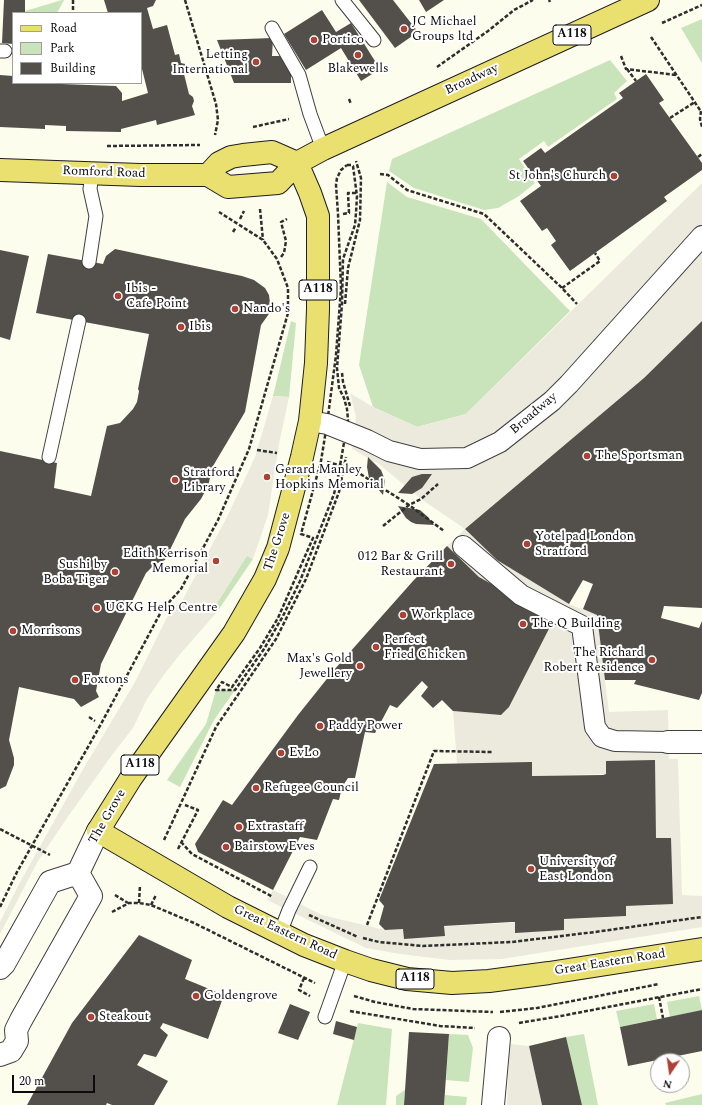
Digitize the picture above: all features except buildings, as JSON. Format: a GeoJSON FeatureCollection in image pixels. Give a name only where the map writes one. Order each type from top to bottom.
{"type":"FeatureCollection","features":[{"type":"Feature","properties":{"kind":"main road","name":"Broadway"},"geometry":{"type":"LineString","coordinates":[[297,163],[323,149],[648,0]]}},
{"type":"Feature","properties":{"kind":"main road"},"geometry":{"type":"LineString","coordinates":[[208,175],[219,162],[231,157],[243,155],[272,152],[297,163]]}},
{"type":"Feature","properties":{"kind":"main road","name":"A118"},"geometry":{"type":"LineString","coordinates":[[208,175],[228,188],[278,183],[297,163]]}},
{"type":"Feature","properties":{"kind":"main road","name":"The Grove"},"geometry":{"type":"LineString","coordinates":[[98,831],[131,778],[234,633],[265,579],[278,548],[310,421],[316,362],[318,309],[318,216],[297,163]]}},
{"type":"Feature","properties":{"kind":"main road","name":"Romford Road"},"geometry":{"type":"LineString","coordinates":[[0,170],[208,175]]}},
{"type":"Feature","properties":{"kind":"main road","name":"Great Eastern Road"},"geometry":{"type":"LineString","coordinates":[[98,831],[228,907],[304,945],[345,962],[407,979],[452,983],[489,981],[702,949]]}},
{"type":"Feature","properties":{"kind":"street","name":"Broadway"},"geometry":{"type":"LineString","coordinates":[[310,421],[327,424],[367,440],[389,451],[420,459],[467,458],[500,442],[552,401],[702,236]]}},
{"type":"Feature","properties":{"kind":"street"},"geometry":{"type":"LineString","coordinates":[[463,546],[521,595],[582,626],[595,727],[602,737],[615,741],[702,742]]}},
{"type":"Feature","properties":{"kind":"street","name":"The Grove"},"geometry":{"type":"LineString","coordinates":[[78,873],[98,831]]}},
{"type":"Feature","properties":{"kind":"street"},"geometry":{"type":"LineString","coordinates":[[0,968],[4,964],[50,882],[78,873],[91,896],[18,1025],[16,1030],[17,1041],[11,1051],[0,1055]]}},
{"type":"Feature","properties":{"kind":"street"},"geometry":{"type":"LineString","coordinates":[[493,1105],[507,1032]]}},
{"type":"Feature","properties":{"kind":"lane"},"geometry":{"type":"LineString","coordinates":[[342,0],[374,40]]}},
{"type":"Feature","properties":{"kind":"lane"},"geometry":{"type":"LineString","coordinates":[[272,28],[299,75],[310,114],[323,149]]}},
{"type":"Feature","properties":{"kind":"lane"},"geometry":{"type":"LineString","coordinates":[[89,262],[96,216],[90,190],[92,173]]}},
{"type":"Feature","properties":{"kind":"lane"},"geometry":{"type":"LineString","coordinates":[[49,457],[79,321]]}},
{"type":"Feature","properties":{"kind":"lane"},"geometry":{"type":"LineString","coordinates":[[280,933],[310,867]]}},
{"type":"Feature","properties":{"kind":"lane"},"geometry":{"type":"LineString","coordinates":[[327,1012],[345,962]]}},
{"type":"Feature","properties":{"kind":"path"},"geometry":{"type":"LineString","coordinates":[[73,0],[73,12]]}},
{"type":"Feature","properties":{"kind":"path"},"geometry":{"type":"LineString","coordinates":[[185,0],[216,104],[218,120],[215,135]]}},
{"type":"Feature","properties":{"kind":"path"},"geometry":{"type":"LineString","coordinates":[[435,68],[488,31],[514,10],[533,0]]}},
{"type":"Feature","properties":{"kind":"path"},"geometry":{"type":"LineString","coordinates":[[651,37],[701,112],[700,119],[702,128]]}},
{"type":"Feature","properties":{"kind":"path"},"geometry":{"type":"LineString","coordinates":[[620,56],[626,69],[636,81]]}},
{"type":"Feature","properties":{"kind":"path"},"geometry":{"type":"LineString","coordinates":[[626,69],[676,75]]}},
{"type":"Feature","properties":{"kind":"path"},"geometry":{"type":"LineString","coordinates":[[349,99],[351,104]]}},
{"type":"Feature","properties":{"kind":"path"},"geometry":{"type":"LineString","coordinates":[[670,118],[695,102]]}},
{"type":"Feature","properties":{"kind":"path","name":"Romford Road"},"geometry":{"type":"LineString","coordinates":[[101,147],[202,145]]}},
{"type":"Feature","properties":{"kind":"path"},"geometry":{"type":"LineString","coordinates":[[698,157],[702,154]]}},
{"type":"Feature","properties":{"kind":"path"},"geometry":{"type":"LineString","coordinates":[[342,361],[348,268],[360,220],[361,178],[357,163]]}},
{"type":"Feature","properties":{"kind":"path"},"geometry":{"type":"LineString","coordinates":[[380,174],[388,175],[408,190],[484,214],[577,304]]}},
{"type":"Feature","properties":{"kind":"path"},"geometry":{"type":"LineString","coordinates":[[338,214],[348,213],[348,193],[357,193]]}},
{"type":"Feature","properties":{"kind":"path"},"geometry":{"type":"LineString","coordinates":[[0,907],[31,845],[100,724],[162,610],[181,589],[218,520],[249,449],[288,313],[288,288],[277,259],[264,240],[260,207]]}},
{"type":"Feature","properties":{"kind":"path"},"geometry":{"type":"LineString","coordinates":[[281,257],[284,253],[286,241],[281,222],[287,219]]}},
{"type":"Feature","properties":{"kind":"path"},"geometry":{"type":"LineString","coordinates":[[233,232],[236,227]]}},
{"type":"Feature","properties":{"kind":"path"},"geometry":{"type":"LineString","coordinates":[[562,288],[600,261],[595,253]]}},
{"type":"Feature","properties":{"kind":"path"},"geometry":{"type":"LineString","coordinates":[[342,368],[343,382],[350,400],[352,412],[351,420]]}},
{"type":"Feature","properties":{"kind":"path"},"geometry":{"type":"LineString","coordinates":[[257,450],[283,454]]}},
{"type":"Feature","properties":{"kind":"path"},"geometry":{"type":"LineString","coordinates":[[321,461],[351,468],[409,506],[463,546]]}},
{"type":"Feature","properties":{"kind":"path"},"geometry":{"type":"LineString","coordinates":[[166,834],[216,727],[276,639],[306,579],[340,492],[345,466]]}},
{"type":"Feature","properties":{"kind":"path"},"geometry":{"type":"LineString","coordinates":[[383,526],[409,506],[422,499],[439,484]]}},
{"type":"Feature","properties":{"kind":"path"},"geometry":{"type":"LineString","coordinates":[[89,717],[95,721]]}},
{"type":"Feature","properties":{"kind":"path"},"geometry":{"type":"LineString","coordinates":[[366,925],[434,751],[492,752]]}},
{"type":"Feature","properties":{"kind":"path"},"geometry":{"type":"LineString","coordinates":[[178,849],[198,810],[185,805]]}},
{"type":"Feature","properties":{"kind":"path"},"geometry":{"type":"LineString","coordinates":[[0,829],[44,852]]}},
{"type":"Feature","properties":{"kind":"path"},"geometry":{"type":"LineString","coordinates":[[181,842],[192,854],[291,907],[361,938],[379,942],[423,946],[512,942],[702,917]]}},
{"type":"Feature","properties":{"kind":"path"},"geometry":{"type":"LineString","coordinates":[[139,903],[140,887]]}},
{"type":"Feature","properties":{"kind":"path"},"geometry":{"type":"LineString","coordinates":[[151,905],[159,889]]}},
{"type":"Feature","properties":{"kind":"path"},"geometry":{"type":"LineString","coordinates":[[115,895],[129,903],[151,905],[194,923],[304,978],[299,990],[327,1012],[362,1014],[440,1026],[477,1028]]}},
{"type":"Feature","properties":{"kind":"path"},"geometry":{"type":"LineString","coordinates":[[504,1011],[537,1008],[663,983]]}},
{"type":"Feature","properties":{"kind":"path"},"geometry":{"type":"LineString","coordinates":[[507,1032],[520,1023],[702,989]]}},
{"type":"Feature","properties":{"kind":"path"},"geometry":{"type":"LineString","coordinates":[[659,997],[664,1018]]}},
{"type":"Feature","properties":{"kind":"green space"},"geometry":{"type":"Polygon","coordinates":[[[62,0],[64,0],[58,12],[25,11],[62,0]]]}},
{"type":"Feature","properties":{"kind":"green space"},"geometry":{"type":"Polygon","coordinates":[[[702,19],[702,63],[681,28],[702,19]]]}},
{"type":"Feature","properties":{"kind":"green space"},"geometry":{"type":"Polygon","coordinates":[[[610,60],[627,81],[614,93],[617,99],[548,147],[544,141],[519,159],[535,183],[519,196],[498,208],[484,210],[414,188],[389,171],[392,159],[610,60]]]}},
{"type":"Feature","properties":{"kind":"green space"},"geometry":{"type":"Polygon","coordinates":[[[387,182],[407,197],[481,219],[570,311],[466,414],[417,427],[373,407],[359,365],[387,182]]]}},
{"type":"Feature","properties":{"kind":"green space"},"geometry":{"type":"Polygon","coordinates":[[[291,321],[296,323],[289,397],[273,396],[291,321]]]}},
{"type":"Feature","properties":{"kind":"green space"},"geometry":{"type":"Polygon","coordinates":[[[247,555],[253,559],[217,612],[214,608],[247,555]]]}},
{"type":"Feature","properties":{"kind":"green space"},"geometry":{"type":"Polygon","coordinates":[[[216,690],[235,690],[214,720],[180,787],[167,780],[206,724],[216,690]]]}},
{"type":"Feature","properties":{"kind":"green space"},"geometry":{"type":"Polygon","coordinates":[[[699,996],[702,1010],[670,1017],[667,1002],[699,996]]]}},
{"type":"Feature","properties":{"kind":"green space"},"geometry":{"type":"Polygon","coordinates":[[[654,1004],[657,1019],[620,1027],[616,1011],[654,1004]]]}},
{"type":"Feature","properties":{"kind":"green space"},"geometry":{"type":"Polygon","coordinates":[[[358,1023],[392,1029],[386,1105],[337,1105],[358,1023]]]}},
{"type":"Feature","properties":{"kind":"green space"},"geometry":{"type":"Polygon","coordinates":[[[449,1034],[468,1035],[473,1048],[469,1082],[446,1080],[449,1034]]]}},
{"type":"Feature","properties":{"kind":"green space"},"geometry":{"type":"Polygon","coordinates":[[[584,1034],[598,1105],[582,1105],[566,1037],[584,1034]]]}},
{"type":"Feature","properties":{"kind":"green space"},"geometry":{"type":"Polygon","coordinates":[[[405,1090],[404,1105],[396,1105],[396,1096],[405,1090]]]}},
{"type":"Feature","properties":{"kind":"green space"},"geometry":{"type":"Polygon","coordinates":[[[702,1094],[702,1105],[666,1105],[665,1103],[702,1094]]]}},
{"type":"Feature","properties":{"kind":"green space"},"geometry":{"type":"Polygon","coordinates":[[[445,1095],[467,1097],[466,1105],[444,1105],[445,1095]]]}},
{"type":"Feature","properties":{"kind":"shaded area"},"geometry":{"type":"Polygon","coordinates":[[[702,183],[702,321],[644,378],[465,529],[421,499],[379,464],[352,449],[356,417],[350,393],[373,407],[417,427],[466,414],[702,183]]]}},
{"type":"Feature","properties":{"kind":"shaded area"},"geometry":{"type":"Polygon","coordinates":[[[273,396],[289,397],[279,444],[268,515],[253,559],[247,556],[214,608],[217,612],[181,653],[147,699],[133,728],[67,818],[38,861],[0,934],[0,922],[18,886],[82,771],[135,682],[169,613],[183,599],[227,517],[255,457],[273,396]]]}},
{"type":"Feature","properties":{"kind":"shaded area"},"geometry":{"type":"Polygon","coordinates":[[[465,529],[497,560],[569,604],[597,615],[609,712],[668,710],[669,759],[678,759],[682,895],[702,896],[702,927],[502,959],[450,960],[366,948],[267,900],[273,890],[322,915],[385,930],[626,916],[626,906],[658,905],[655,806],[606,774],[492,777],[457,764],[453,711],[501,715],[509,707],[554,619],[479,577],[447,546],[465,529]]]}},
{"type":"Feature","properties":{"kind":"shaded area"},"geometry":{"type":"Polygon","coordinates":[[[509,1044],[529,1046],[542,1105],[507,1105],[509,1044]]]}},
{"type":"Feature","properties":{"kind":"place","name":"JC Michael Groups ltd"},"geometry":{"type":"Point","coordinates":[404,29]}},
{"type":"Feature","properties":{"kind":"place","name":"Portico"},"geometry":{"type":"Point","coordinates":[314,40]}},
{"type":"Feature","properties":{"kind":"place","name":"Blakewells"},"geometry":{"type":"Point","coordinates":[358,55]}},
{"type":"Feature","properties":{"kind":"place","name":"Letting International"},"geometry":{"type":"Point","coordinates":[256,62]}},
{"type":"Feature","properties":{"kind":"place","name":"St John's Church"},"geometry":{"type":"Point","coordinates":[614,176]}},
{"type":"Feature","properties":{"kind":"place","name":"Ibis - Cafe Point"},"geometry":{"type":"Point","coordinates":[118,296]}},
{"type":"Feature","properties":{"kind":"place","name":"Nando's"},"geometry":{"type":"Point","coordinates":[235,309]}},
{"type":"Feature","properties":{"kind":"place","name":"Ibis"},"geometry":{"type":"Point","coordinates":[181,327]}},
{"type":"Feature","properties":{"kind":"place","name":"The Sportsman"},"geometry":{"type":"Point","coordinates":[587,456]}},
{"type":"Feature","properties":{"kind":"place","name":"Gerard Manley Hopkins Memorial"},"geometry":{"type":"Point","coordinates":[267,477]}},
{"type":"Feature","properties":{"kind":"place","name":"Stratford Library"},"geometry":{"type":"Point","coordinates":[175,480]}},
{"type":"Feature","properties":{"kind":"place","name":"Yotelpad London Stratford"},"geometry":{"type":"Point","coordinates":[527,544]}},
{"type":"Feature","properties":{"kind":"place","name":"Edith Kerrison Memorial"},"geometry":{"type":"Point","coordinates":[216,561]}},
{"type":"Feature","properties":{"kind":"place","name":"012 Bar & Grill Restaurant"},"geometry":{"type":"Point","coordinates":[451,564]}},
{"type":"Feature","properties":{"kind":"place","name":"Sushi by Boba Tiger"},"geometry":{"type":"Point","coordinates":[115,572]}},
{"type":"Feature","properties":{"kind":"place","name":"UCKG Help Centre"},"geometry":{"type":"Point","coordinates":[97,608]}},
{"type":"Feature","properties":{"kind":"place","name":"Workplace"},"geometry":{"type":"Point","coordinates":[403,615]}},
{"type":"Feature","properties":{"kind":"place","name":"The Q Building"},"geometry":{"type":"Point","coordinates":[523,624]}},
{"type":"Feature","properties":{"kind":"place","name":"Morrisons"},"geometry":{"type":"Point","coordinates":[13,631]}},
{"type":"Feature","properties":{"kind":"place","name":"Perfect Fried Chicken"},"geometry":{"type":"Point","coordinates":[376,647]}},
{"type":"Feature","properties":{"kind":"place","name":"The Richard Robert Residence"},"geometry":{"type":"Point","coordinates":[652,660]}},
{"type":"Feature","properties":{"kind":"place","name":"Max's Gold Jewellery"},"geometry":{"type":"Point","coordinates":[360,666]}},
{"type":"Feature","properties":{"kind":"place","name":"Foxtons"},"geometry":{"type":"Point","coordinates":[75,680]}},
{"type":"Feature","properties":{"kind":"place","name":"Paddy Power"},"geometry":{"type":"Point","coordinates":[320,726]}},
{"type":"Feature","properties":{"kind":"place","name":"EvLo"},"geometry":{"type":"Point","coordinates":[281,753]}},
{"type":"Feature","properties":{"kind":"place","name":"Refugee Council"},"geometry":{"type":"Point","coordinates":[256,788]}},
{"type":"Feature","properties":{"kind":"place","name":"Extrastaff"},"geometry":{"type":"Point","coordinates":[239,827]}},
{"type":"Feature","properties":{"kind":"place","name":"Bairstow Eves"},"geometry":{"type":"Point","coordinates":[226,847]}},
{"type":"Feature","properties":{"kind":"place","name":"University of East London"},"geometry":{"type":"Point","coordinates":[531,869]}},
{"type":"Feature","properties":{"kind":"place","name":"Goldengrove"},"geometry":{"type":"Point","coordinates":[196,996]}},
{"type":"Feature","properties":{"kind":"place","name":"Steakout"},"geometry":{"type":"Point","coordinates":[91,1017]}}]}
